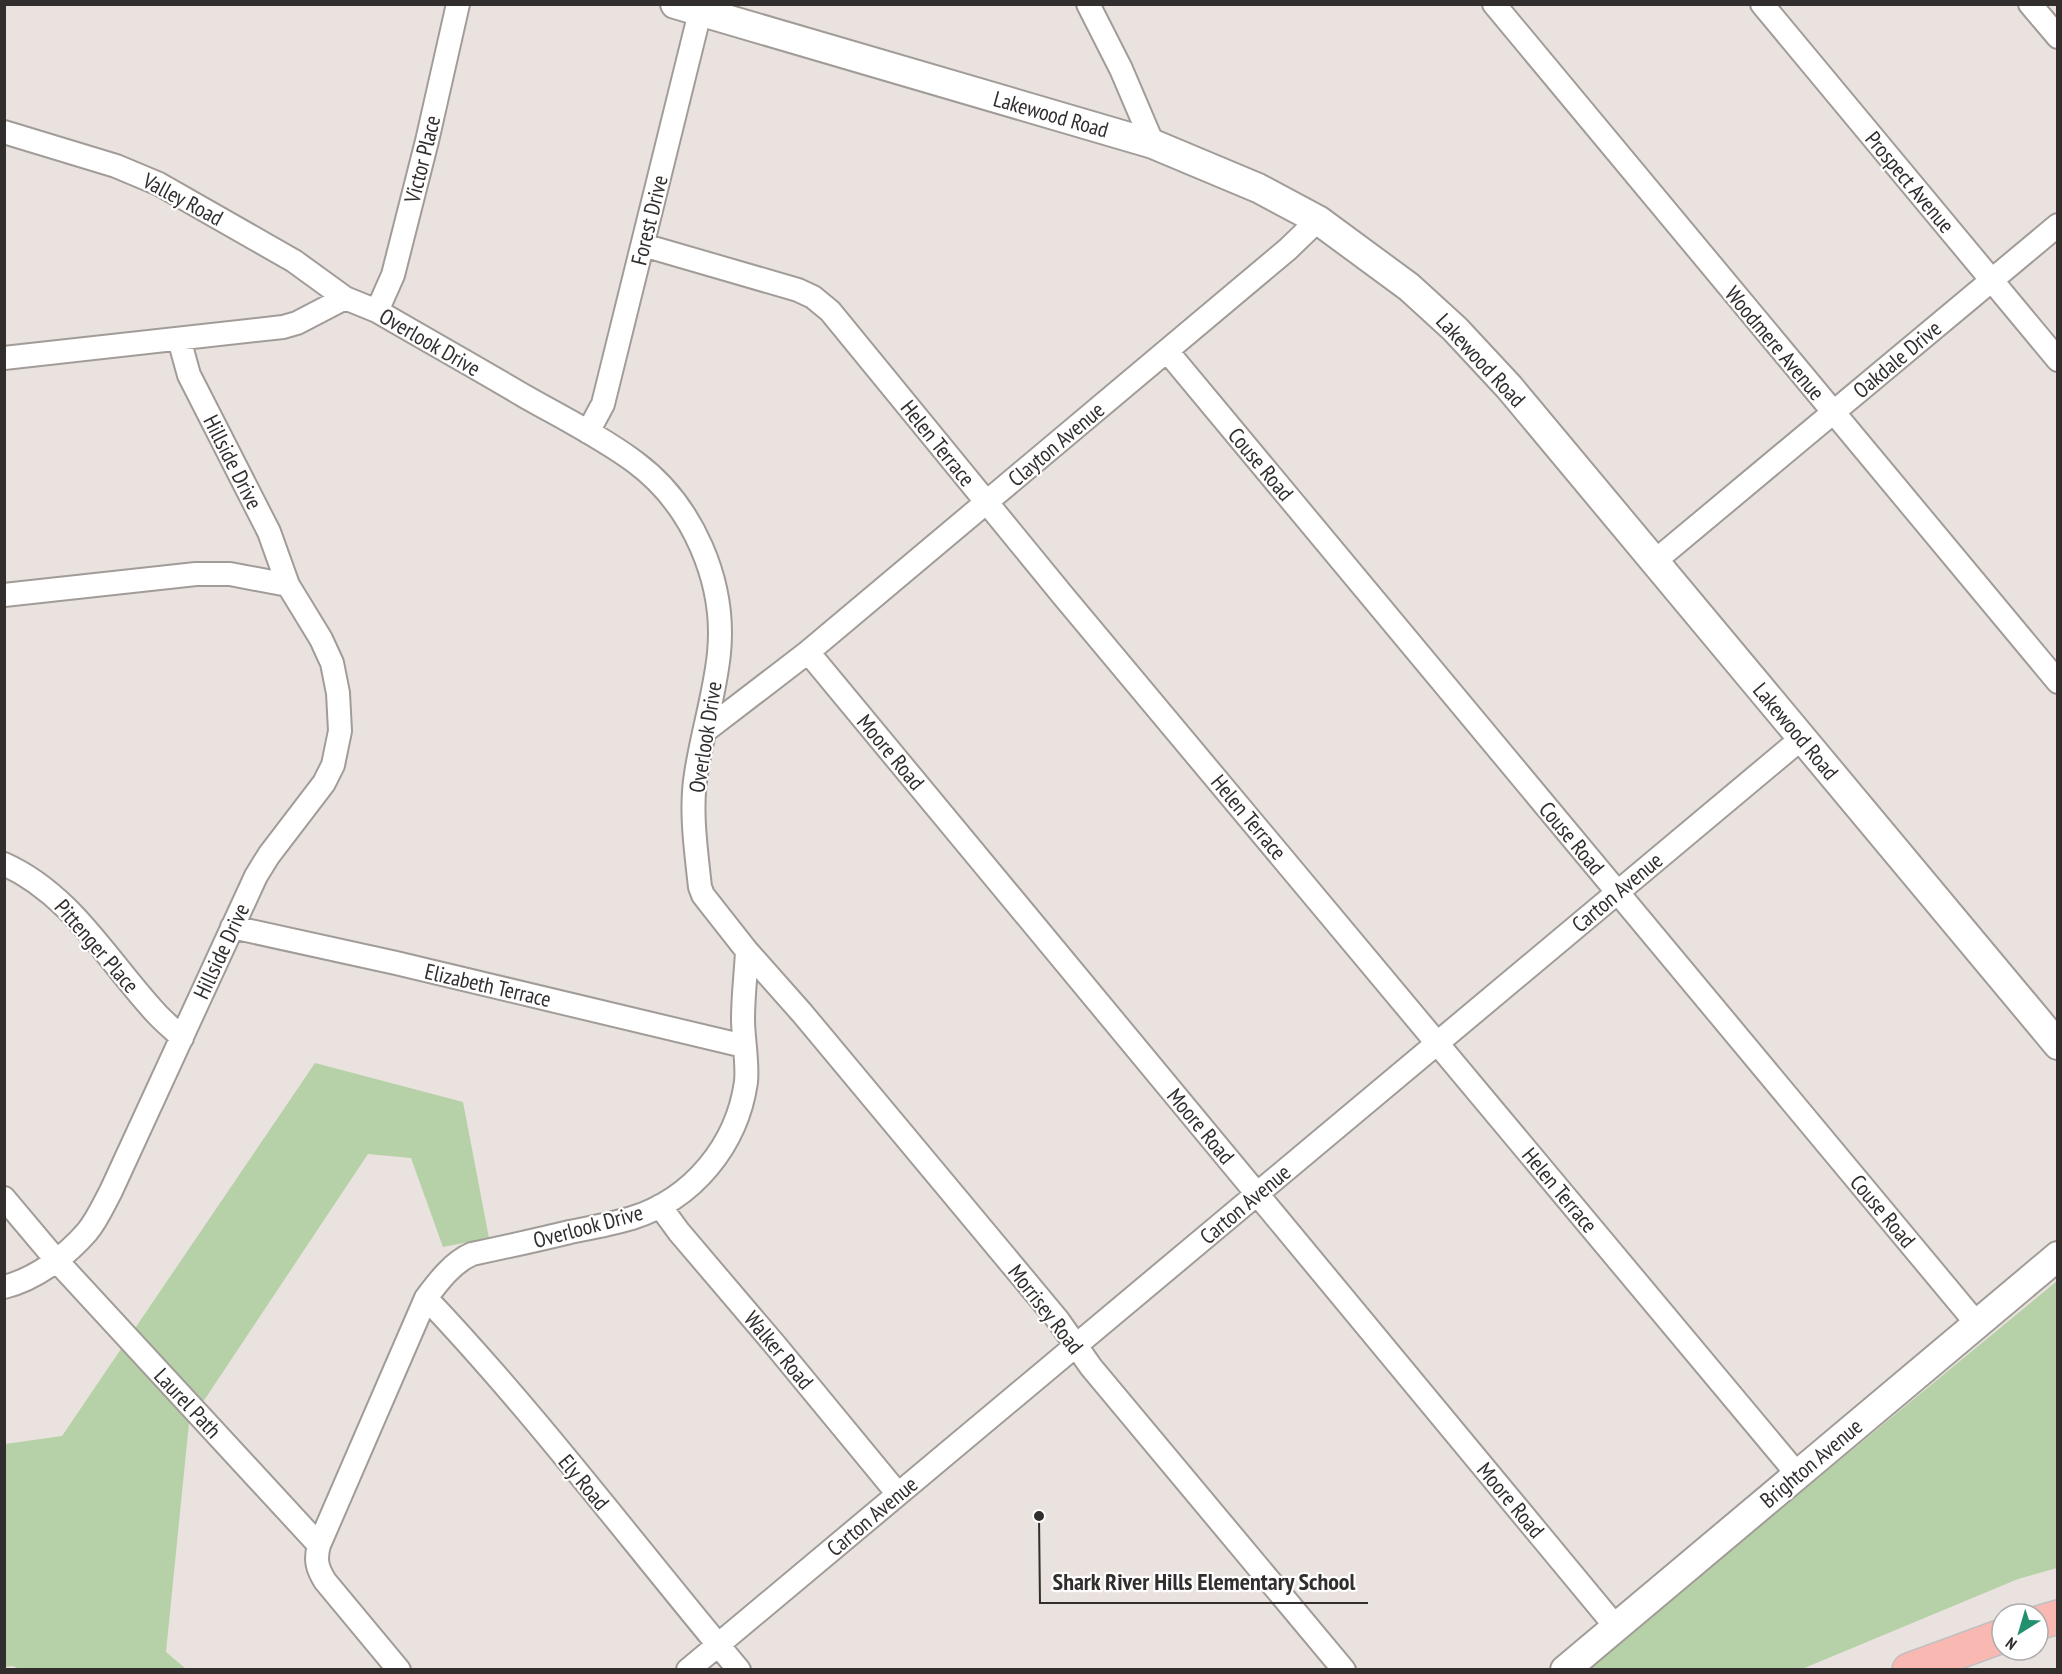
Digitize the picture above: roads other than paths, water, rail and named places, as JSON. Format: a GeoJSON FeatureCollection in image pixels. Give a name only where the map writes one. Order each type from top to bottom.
{"type":"FeatureCollection","features":[{"type":"Feature","properties":{"kind":"highway"},"geometry":{"type":"LineString","coordinates":[[1909,1670],[1990,1640]]}},
{"type":"Feature","properties":{"kind":"street","name":"Victor Place"},"geometry":{"type":"LineString","coordinates":[[377,311],[393,275],[458,4]]}},
{"type":"Feature","properties":{"kind":"street"},"geometry":{"type":"LineString","coordinates":[[1088,4],[1124,77],[1153,144]]}},
{"type":"Feature","properties":{"kind":"street","name":"Woodmere Avenue"},"geometry":{"type":"LineString","coordinates":[[1494,4],[2058,682]]}},
{"type":"Feature","properties":{"kind":"street","name":"Prospect Avenue"},"geometry":{"type":"LineString","coordinates":[[1762,4],[2058,360]]}},
{"type":"Feature","properties":{"kind":"street"},"geometry":{"type":"LineString","coordinates":[[2030,4],[2058,37]]}},
{"type":"Feature","properties":{"kind":"street","name":"Lakewood Road"},"geometry":{"type":"LineString","coordinates":[[692,7],[1153,144],[1258,188],[1318,220],[1410,288],[1455,329],[1509,387],[2058,1046]]}},
{"type":"Feature","properties":{"kind":"street","name":"Forest Drive"},"geometry":{"type":"LineString","coordinates":[[588,432],[603,404],[643,245],[692,7]]}},
{"type":"Feature","properties":{"kind":"street","name":"Valley Road"},"geometry":{"type":"LineString","coordinates":[[4,132],[116,166],[159,184],[294,261],[345,298]]}},
{"type":"Feature","properties":{"kind":"street","name":"Clayton Avenue"},"geometry":{"type":"LineString","coordinates":[[705,731],[808,652],[1288,249],[1318,220]]}},
{"type":"Feature","properties":{"kind":"street","name":"Oakdale Drive"},"geometry":{"type":"LineString","coordinates":[[1655,561],[2058,225]]}},
{"type":"Feature","properties":{"kind":"street","name":"Helen Terrace"},"geometry":{"type":"LineString","coordinates":[[643,245],[798,290],[813,297],[830,311],[1798,1475]]}},
{"type":"Feature","properties":{"kind":"street","name":"Overlook Drive"},"geometry":{"type":"LineString","coordinates":[[345,298],[377,311],[588,432],[635,462],[657,481],[682,511],[701,546],[713,579],[719,617],[719,653],[695,775],[694,830],[700,886],[703,895],[747,951],[743,1018],[746,1080],[740,1111],[718,1155],[702,1174],[687,1188],[660,1206],[633,1218],[465,1257],[439,1280],[426,1298],[319,1545],[317,1565],[325,1581],[399,1670]]}},
{"type":"Feature","properties":{"kind":"street"},"geometry":{"type":"LineString","coordinates":[[4,358],[297,323],[345,298]]}},
{"type":"Feature","properties":{"kind":"street","name":"Hillside Drive"},"geometry":{"type":"LineString","coordinates":[[4,1287],[57,1261],[87,1232],[111,1191],[256,876],[269,855],[324,783],[333,765],[339,739],[341,719],[332,663],[321,639],[288,585],[269,532],[189,375],[178,339]]}},
{"type":"Feature","properties":{"kind":"street","name":"Couse Road"},"geometry":{"type":"LineString","coordinates":[[1167,351],[1977,1324]]}},
{"type":"Feature","properties":{"kind":"street"},"geometry":{"type":"LineString","coordinates":[[4,595],[196,574],[230,574],[288,585]]}},
{"type":"Feature","properties":{"kind":"street","name":"Moore Road"},"geometry":{"type":"LineString","coordinates":[[808,652],[1616,1628]]}},
{"type":"Feature","properties":{"kind":"street","name":"Carton Avenue"},"geometry":{"type":"LineString","coordinates":[[688,1670],[1802,738]]}},
{"type":"Feature","properties":{"kind":"street","name":"Pittenger Place"},"geometry":{"type":"LineString","coordinates":[[4,864],[25,874],[57,898],[156,1013],[182,1038]]}},
{"type":"Feature","properties":{"kind":"street","name":"Elizabeth Terrace"},"geometry":{"type":"LineString","coordinates":[[232,927],[396,963],[744,1046]]}},
{"type":"Feature","properties":{"kind":"street","name":"Morrisey Road"},"geometry":{"type":"LineString","coordinates":[[747,951],[802,1013],[1058,1320],[1091,1367],[1344,1670]]}},
{"type":"Feature","properties":{"kind":"street","name":"Laurel Path"},"geometry":{"type":"LineString","coordinates":[[4,1198],[57,1261],[319,1545]]}},
{"type":"Feature","properties":{"kind":"street","name":"Walker Road"},"geometry":{"type":"LineString","coordinates":[[660,1206],[679,1232],[898,1494]]}},
{"type":"Feature","properties":{"kind":"street","name":"Brighton Avenue"},"geometry":{"type":"LineString","coordinates":[[1565,1670],[2058,1256]]}},
{"type":"Feature","properties":{"kind":"street","name":"Ely Road"},"geometry":{"type":"LineString","coordinates":[[426,1298],[514,1398],[739,1670]]}},
{"type":"Feature","properties":{"kind":"place","name":"Shark River Hills Elementary School"},"geometry":{"type":"Point","coordinates":[1039,1516]}}]}
